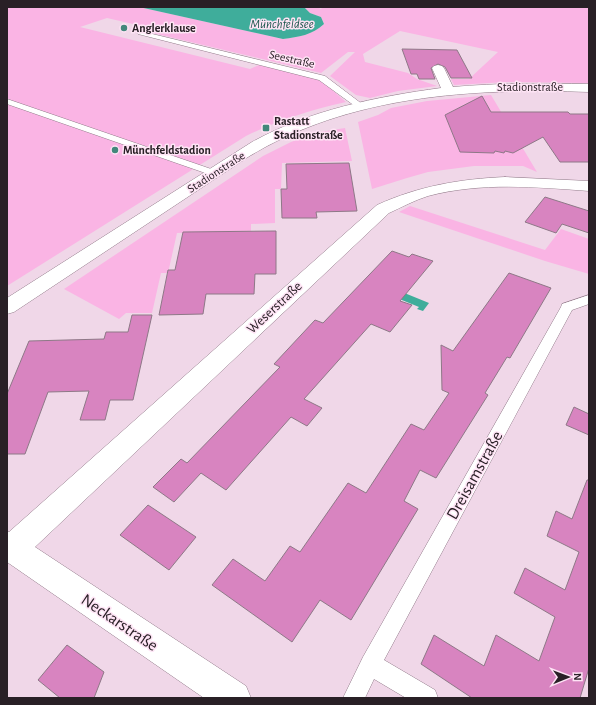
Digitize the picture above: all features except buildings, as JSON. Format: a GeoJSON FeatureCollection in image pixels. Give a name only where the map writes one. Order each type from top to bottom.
{"type":"FeatureCollection","features":[{"type":"Feature","properties":{"kind":"street"},"geometry":{"type":"LineString","coordinates":[[438,68],[448,90]]}},
{"type":"Feature","properties":{"kind":"street","name":"Stadionstraße"},"geometry":{"type":"LineString","coordinates":[[7,307],[252,149],[286,130],[301,124],[362,107],[448,90],[520,86],[589,88]]}},
{"type":"Feature","properties":{"kind":"street","name":"Weserstraße"},"geometry":{"type":"LineString","coordinates":[[10,547],[383,209],[406,198],[459,186],[516,182],[589,186]]}},
{"type":"Feature","properties":{"kind":"street","name":"Neckarstraße"},"geometry":{"type":"LineString","coordinates":[[10,547],[234,698]]}},
{"type":"Feature","properties":{"kind":"lane","name":"Seestraße"},"geometry":{"type":"LineString","coordinates":[[140,32],[322,78],[362,107]]}},
{"type":"Feature","properties":{"kind":"lane"},"geometry":{"type":"LineString","coordinates":[[7,101],[214,173]]}},
{"type":"Feature","properties":{"kind":"lane","name":"Dreisamstraße"},"geometry":{"type":"LineString","coordinates":[[354,698],[370,664],[567,307],[589,299]]}},
{"type":"Feature","properties":{"kind":"lane"},"geometry":{"type":"LineString","coordinates":[[370,664],[427,698]]}},
{"type":"Feature","properties":{"kind":"shaded area","name":"Münchfeldstadion"},"geometry":{"type":"Polygon","coordinates":[[[7,7],[139,7],[283,39],[305,35],[315,31],[324,24],[321,17],[310,13],[304,7],[319,7],[320,9],[325,7],[589,7],[589,83],[507,82],[454,85],[451,79],[469,79],[498,52],[400,31],[363,54],[365,62],[408,73],[417,79],[437,86],[398,91],[370,98],[356,95],[330,76],[355,52],[348,52],[321,73],[140,30],[146,27],[107,18],[80,27],[250,69],[259,65],[321,80],[346,102],[295,116],[246,136],[7,286],[7,7]]]}},
{"type":"Feature","properties":{"kind":"shaded area"},"geometry":{"type":"Polygon","coordinates":[[[491,95],[537,172],[523,166],[474,166],[428,172],[372,189],[358,122],[378,115],[391,108],[427,101],[491,95]]]}},
{"type":"Feature","properties":{"kind":"shaded area"},"geometry":{"type":"Polygon","coordinates":[[[345,128],[352,161],[282,163],[281,189],[275,189],[275,223],[251,224],[251,231],[177,233],[168,273],[161,273],[152,313],[126,313],[119,319],[64,289],[263,156],[291,142],[314,133],[345,128]]]}},
{"type":"Feature","properties":{"kind":"shaded area"},"geometry":{"type":"Polygon","coordinates":[[[410,206],[545,250],[561,229],[589,239],[589,274],[545,261],[399,212],[410,206]]]}},
{"type":"Feature","properties":{"kind":"water","name":"Münchfeldsee"},"geometry":{"type":"Polygon","coordinates":[[[139,7],[304,7],[310,13],[321,17],[324,24],[315,31],[305,35],[283,39],[139,7]]]}},
{"type":"Feature","properties":{"kind":"water"},"geometry":{"type":"Polygon","coordinates":[[[402,292],[429,303],[423,311],[417,309],[419,307],[397,298],[402,292]]]}},
{"type":"Feature","properties":{"kind":"place","name":"Anglerklause"},"geometry":{"type":"Point","coordinates":[124,28]}},
{"type":"Feature","properties":{"kind":"place","name":"Rastatt Stadionstraße"},"geometry":{"type":"Point","coordinates":[266,128]}},
{"type":"Feature","properties":{"kind":"place","name":"Münchfeldstadion"},"geometry":{"type":"Point","coordinates":[115,150]}}]}
